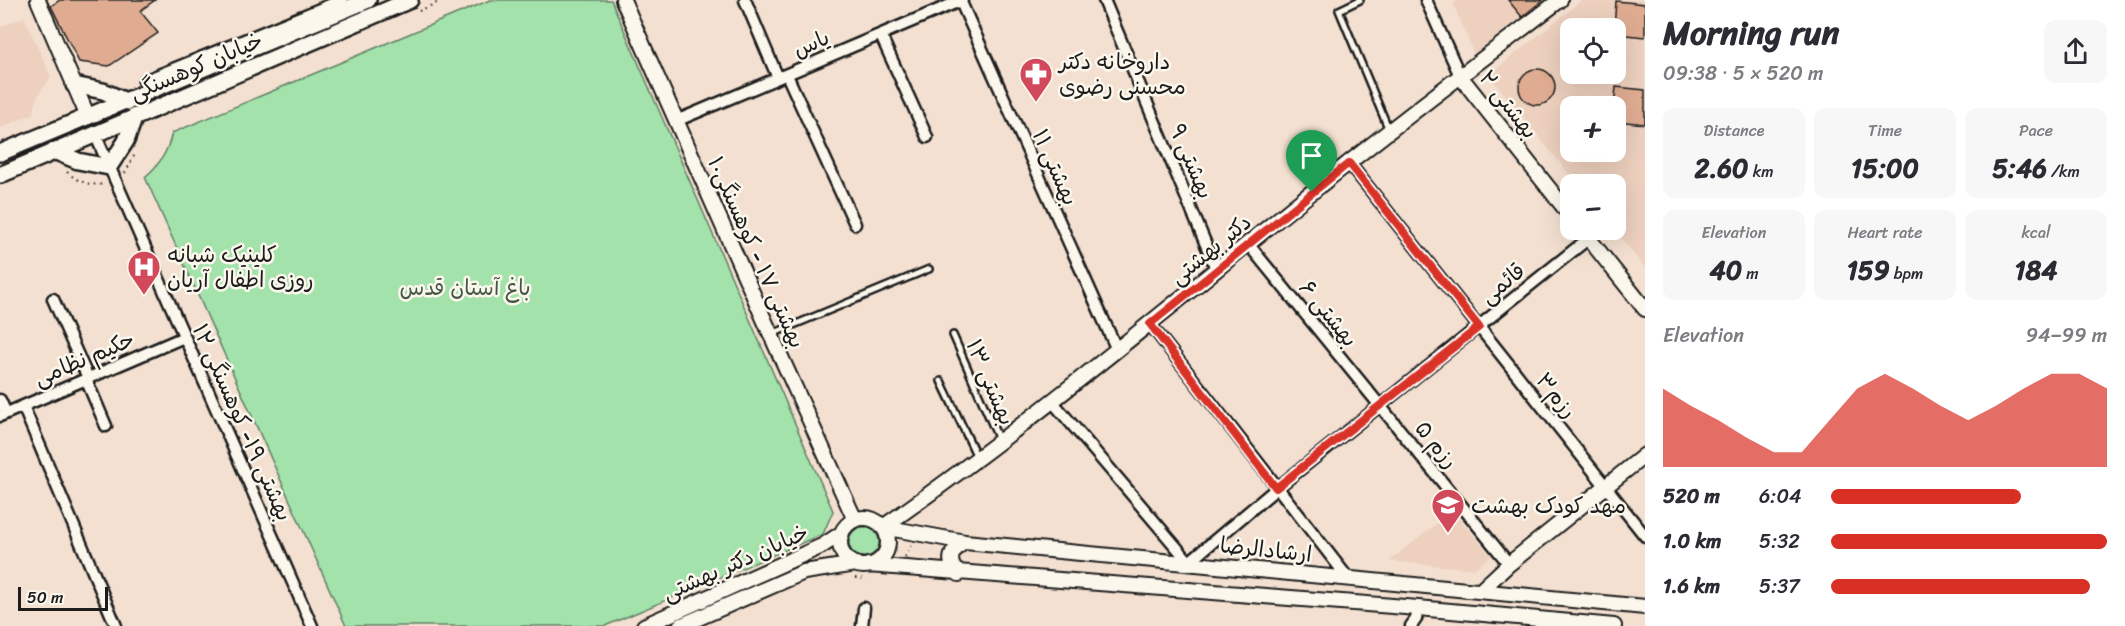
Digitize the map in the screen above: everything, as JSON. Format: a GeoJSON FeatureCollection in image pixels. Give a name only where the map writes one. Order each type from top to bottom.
{"type":"FeatureCollection","features":[{"type":"Feature","properties":{"kind":"main road","name":"خیابان کوهسنگی"},"geometry":{"type":"LineString","coordinates":[[0,153],[128,102],[321,14],[368,0]]}},
{"type":"Feature","properties":{"kind":"main road","name":"خیابان کوهسنگی"},"geometry":{"type":"LineString","coordinates":[[0,175],[135,117],[411,7]]}},
{"type":"Feature","properties":{"kind":"main road"},"geometry":{"type":"LineString","coordinates":[[74,85],[103,91],[128,102]]}},
{"type":"Feature","properties":{"kind":"main road"},"geometry":{"type":"LineString","coordinates":[[88,117],[95,134]]}},
{"type":"Feature","properties":{"kind":"main road"},"geometry":{"type":"LineString","coordinates":[[54,151],[78,161],[109,167],[126,141],[135,117]]}},
{"type":"Feature","properties":{"kind":"street"},"geometry":{"type":"LineString","coordinates":[[38,0],[88,117]]}},
{"type":"Feature","properties":{"kind":"street"},"geometry":{"type":"LineString","coordinates":[[310,0],[321,14]]}},
{"type":"Feature","properties":{"kind":"street"},"geometry":{"type":"LineString","coordinates":[[144,81],[321,14],[342,0]]}},
{"type":"Feature","properties":{"kind":"street","name":"بهشتی ۱۷ - کوهسنگی۱۰"},"geometry":{"type":"LineString","coordinates":[[623,0],[855,520]]}},
{"type":"Feature","properties":{"kind":"street"},"geometry":{"type":"LineString","coordinates":[[745,0],[855,224]]}},
{"type":"Feature","properties":{"kind":"street","name":"یاس"},"geometry":{"type":"LineString","coordinates":[[676,121],[881,36],[961,0]]}},
{"type":"Feature","properties":{"kind":"street","name":"بهشتی ۱۱"},"geometry":{"type":"LineString","coordinates":[[961,0],[1117,350]]}},
{"type":"Feature","properties":{"kind":"street","name":"بهشتی ۹"},"geometry":{"type":"LineString","coordinates":[[1104,0],[1217,271]]}},
{"type":"Feature","properties":{"kind":"street"},"geometry":{"type":"LineString","coordinates":[[1426,0],[1460,76]]}},
{"type":"Feature","properties":{"kind":"street","name":"دکتر بهشتی"},"geometry":{"type":"LineString","coordinates":[[883,527],[1052,401],[1389,131],[1560,0]]}},
{"type":"Feature","properties":{"kind":"street"},"geometry":{"type":"LineString","coordinates":[[881,36],[927,137]]}},
{"type":"Feature","properties":{"kind":"street","name":"بهشتی ۲"},"geometry":{"type":"LineString","coordinates":[[1460,76],[1560,202]]}},
{"type":"Feature","properties":{"kind":"street","name":"بهشتی ۱۹- کوهسنگی ۱۲"},"geometry":{"type":"LineString","coordinates":[[95,134],[312,626]]}},
{"type":"Feature","properties":{"kind":"street","name":"رزم۳"},"geometry":{"type":"LineString","coordinates":[[1349,163],[1645,536]]}},
{"type":"Feature","properties":{"kind":"street","name":"قائمی"},"geometry":{"type":"LineString","coordinates":[[1189,562],[1276,488],[1479,327],[1578,240]]}},
{"type":"Feature","properties":{"kind":"street"},"geometry":{"type":"LineString","coordinates":[[1590,240],[1645,309]]}},
{"type":"Feature","properties":{"kind":"street","name":"بهشتی ۶"},"geometry":{"type":"LineString","coordinates":[[1249,245],[1380,405]]}},
{"type":"Feature","properties":{"kind":"street"},"geometry":{"type":"LineString","coordinates":[[52,299],[106,426]]}},
{"type":"Feature","properties":{"kind":"street"},"geometry":{"type":"LineString","coordinates":[[1150,324],[1348,578]]}},
{"type":"Feature","properties":{"kind":"street","name":"حکیم نظامی"},"geometry":{"type":"LineString","coordinates":[[3,415],[184,337]]}},
{"type":"Feature","properties":{"kind":"street"},"geometry":{"type":"LineString","coordinates":[[0,400],[3,415]]}},
{"type":"Feature","properties":{"kind":"street"},"geometry":{"type":"LineString","coordinates":[[1052,401],[1189,562]]}},
{"type":"Feature","properties":{"kind":"street","name":"رزم ۵"},"geometry":{"type":"LineString","coordinates":[[1380,405],[1509,564]]}},
{"type":"Feature","properties":{"kind":"street"},"geometry":{"type":"LineString","coordinates":[[23,406],[116,626]]}},
{"type":"Feature","properties":{"kind":"street"},"geometry":{"type":"LineString","coordinates":[[1480,591],[1509,564],[1645,455]]}},
{"type":"Feature","properties":{"kind":"street"},"geometry":{"type":"LineString","coordinates":[[867,518],[883,527],[888,539],[886,551],[879,561],[862,565],[843,551],[843,533],[855,520],[867,518]]}},
{"type":"Feature","properties":{"kind":"street","name":"ارشادالرضا"},"geometry":{"type":"LineString","coordinates":[[883,527],[965,542],[1645,607]]}},
{"type":"Feature","properties":{"kind":"street","name":"خیابان دکتر بهشتی"},"geometry":{"type":"LineString","coordinates":[[644,626],[822,546],[843,533]]}},
{"type":"Feature","properties":{"kind":"street"},"geometry":{"type":"LineString","coordinates":[[958,574],[950,561],[957,546],[965,542]]}},
{"type":"Feature","properties":{"kind":"street","name":"ارشادالرضا"},"geometry":{"type":"LineString","coordinates":[[862,565],[1418,608],[1614,626]]}},
{"type":"Feature","properties":{"kind":"street","name":"خیابان دکتر بهشتی"},"geometry":{"type":"LineString","coordinates":[[680,626],[804,572],[862,565]]}},
{"type":"Feature","properties":{"kind":"street"},"geometry":{"type":"LineString","coordinates":[[862,626],[864,608]]}},
{"type":"Feature","properties":{"kind":"street"},"geometry":{"type":"LineString","coordinates":[[1411,626],[1416,619],[1418,608]]}},
{"type":"Feature","properties":{"kind":"lane"},"geometry":{"type":"LineString","coordinates":[[1360,0],[1339,10],[1389,131]]}},
{"type":"Feature","properties":{"kind":"lane"},"geometry":{"type":"LineString","coordinates":[[771,335],[929,268]]}},
{"type":"Feature","properties":{"kind":"lane","name":"بهشتی ۱۳"},"geometry":{"type":"LineString","coordinates":[[953,335],[999,442]]}},
{"type":"Feature","properties":{"kind":"lane"},"geometry":{"type":"LineString","coordinates":[[941,381],[978,458]]}},
{"type":"Feature","properties":{"kind":"path"},"geometry":{"type":"LineString","coordinates":[[411,7],[443,0]]}},
{"type":"Feature","properties":{"kind":"path"},"geometry":{"type":"LineString","coordinates":[[66,171],[75,179],[93,185],[116,183],[134,159],[138,145]]}},
{"type":"Feature","properties":{"kind":"shaded area"},"geometry":{"type":"Polygon","coordinates":[[[1459,0],[1543,0],[1474,54],[1453,3],[1459,0]]]}},
{"type":"Feature","properties":{"kind":"shaded area"},"geometry":{"type":"Polygon","coordinates":[[[1582,0],[1645,0],[1645,268],[1622,240],[1626,240],[1626,174],[1569,174],[1489,75],[1582,0]]]}},
{"type":"Feature","properties":{"kind":"shaded area"},"geometry":{"type":"Polygon","coordinates":[[[24,17],[51,77],[38,95],[33,114],[0,128],[0,27],[24,17]]]}},
{"type":"Feature","properties":{"kind":"shaded area","name":"مهد کودک بهشت"},"geometry":{"type":"Polygon","coordinates":[[[1453,511],[1491,556],[1474,569],[1389,561],[1453,511]]]}},
{"type":"Feature","properties":{"kind":"green space","name":"باغ آستان قدس"},"geometry":{"type":"Polygon","coordinates":[[[490,0],[611,0],[833,511],[823,534],[605,626],[346,626],[145,177],[162,158],[172,133],[490,0]]]}},
{"type":"Feature","properties":{"kind":"green space"},"geometry":{"type":"Polygon","coordinates":[[[864,527],[875,531],[879,542],[875,553],[864,557],[853,553],[849,542],[853,531],[864,527]]]}},
{"type":"Feature","properties":{"kind":"building"},"geometry":{"type":"Polygon","coordinates":[[[60,0],[155,0],[140,11],[158,33],[109,66],[79,62],[51,6],[60,0]]]}},
{"type":"Feature","properties":{"kind":"building"},"geometry":{"type":"Polygon","coordinates":[[[1508,0],[1543,0],[1522,17],[1508,0]]]}},
{"type":"Feature","properties":{"kind":"building"},"geometry":{"type":"Polygon","coordinates":[[[1616,1],[1645,4],[1645,37],[1626,35],[1626,18],[1615,18],[1616,1]]]}},
{"type":"Feature","properties":{"kind":"building"},"geometry":{"type":"Polygon","coordinates":[[[1537,69],[1550,74],[1555,87],[1550,100],[1537,105],[1524,100],[1519,87],[1524,74],[1537,69]]]}},
{"type":"Feature","properties":{"kind":"building"},"geometry":{"type":"Polygon","coordinates":[[[1616,87],[1645,90],[1645,124],[1626,122],[1626,96],[1615,96],[1616,87]]]}},
{"type":"Feature","properties":{"kind":"place","name":"داروخانه دکتر محسنی رضوی"},"geometry":{"type":"Point","coordinates":[1036,103]}},
{"type":"Feature","properties":{"kind":"place","name":"کلینیک شبانه روزی اطفال آریان"},"geometry":{"type":"Point","coordinates":[144,296]}},
{"type":"Feature","properties":{"kind":"place","name":"مهد کودک بهشت"},"geometry":{"type":"Point","coordinates":[1448,534]}},
{"type":"Feature","properties":{"kind":"route"},"geometry":{"type":"LineString","coordinates":[[1349,163],[1479,327],[1276,488],[1150,324],[1312,192],[1349,163]]}}]}
